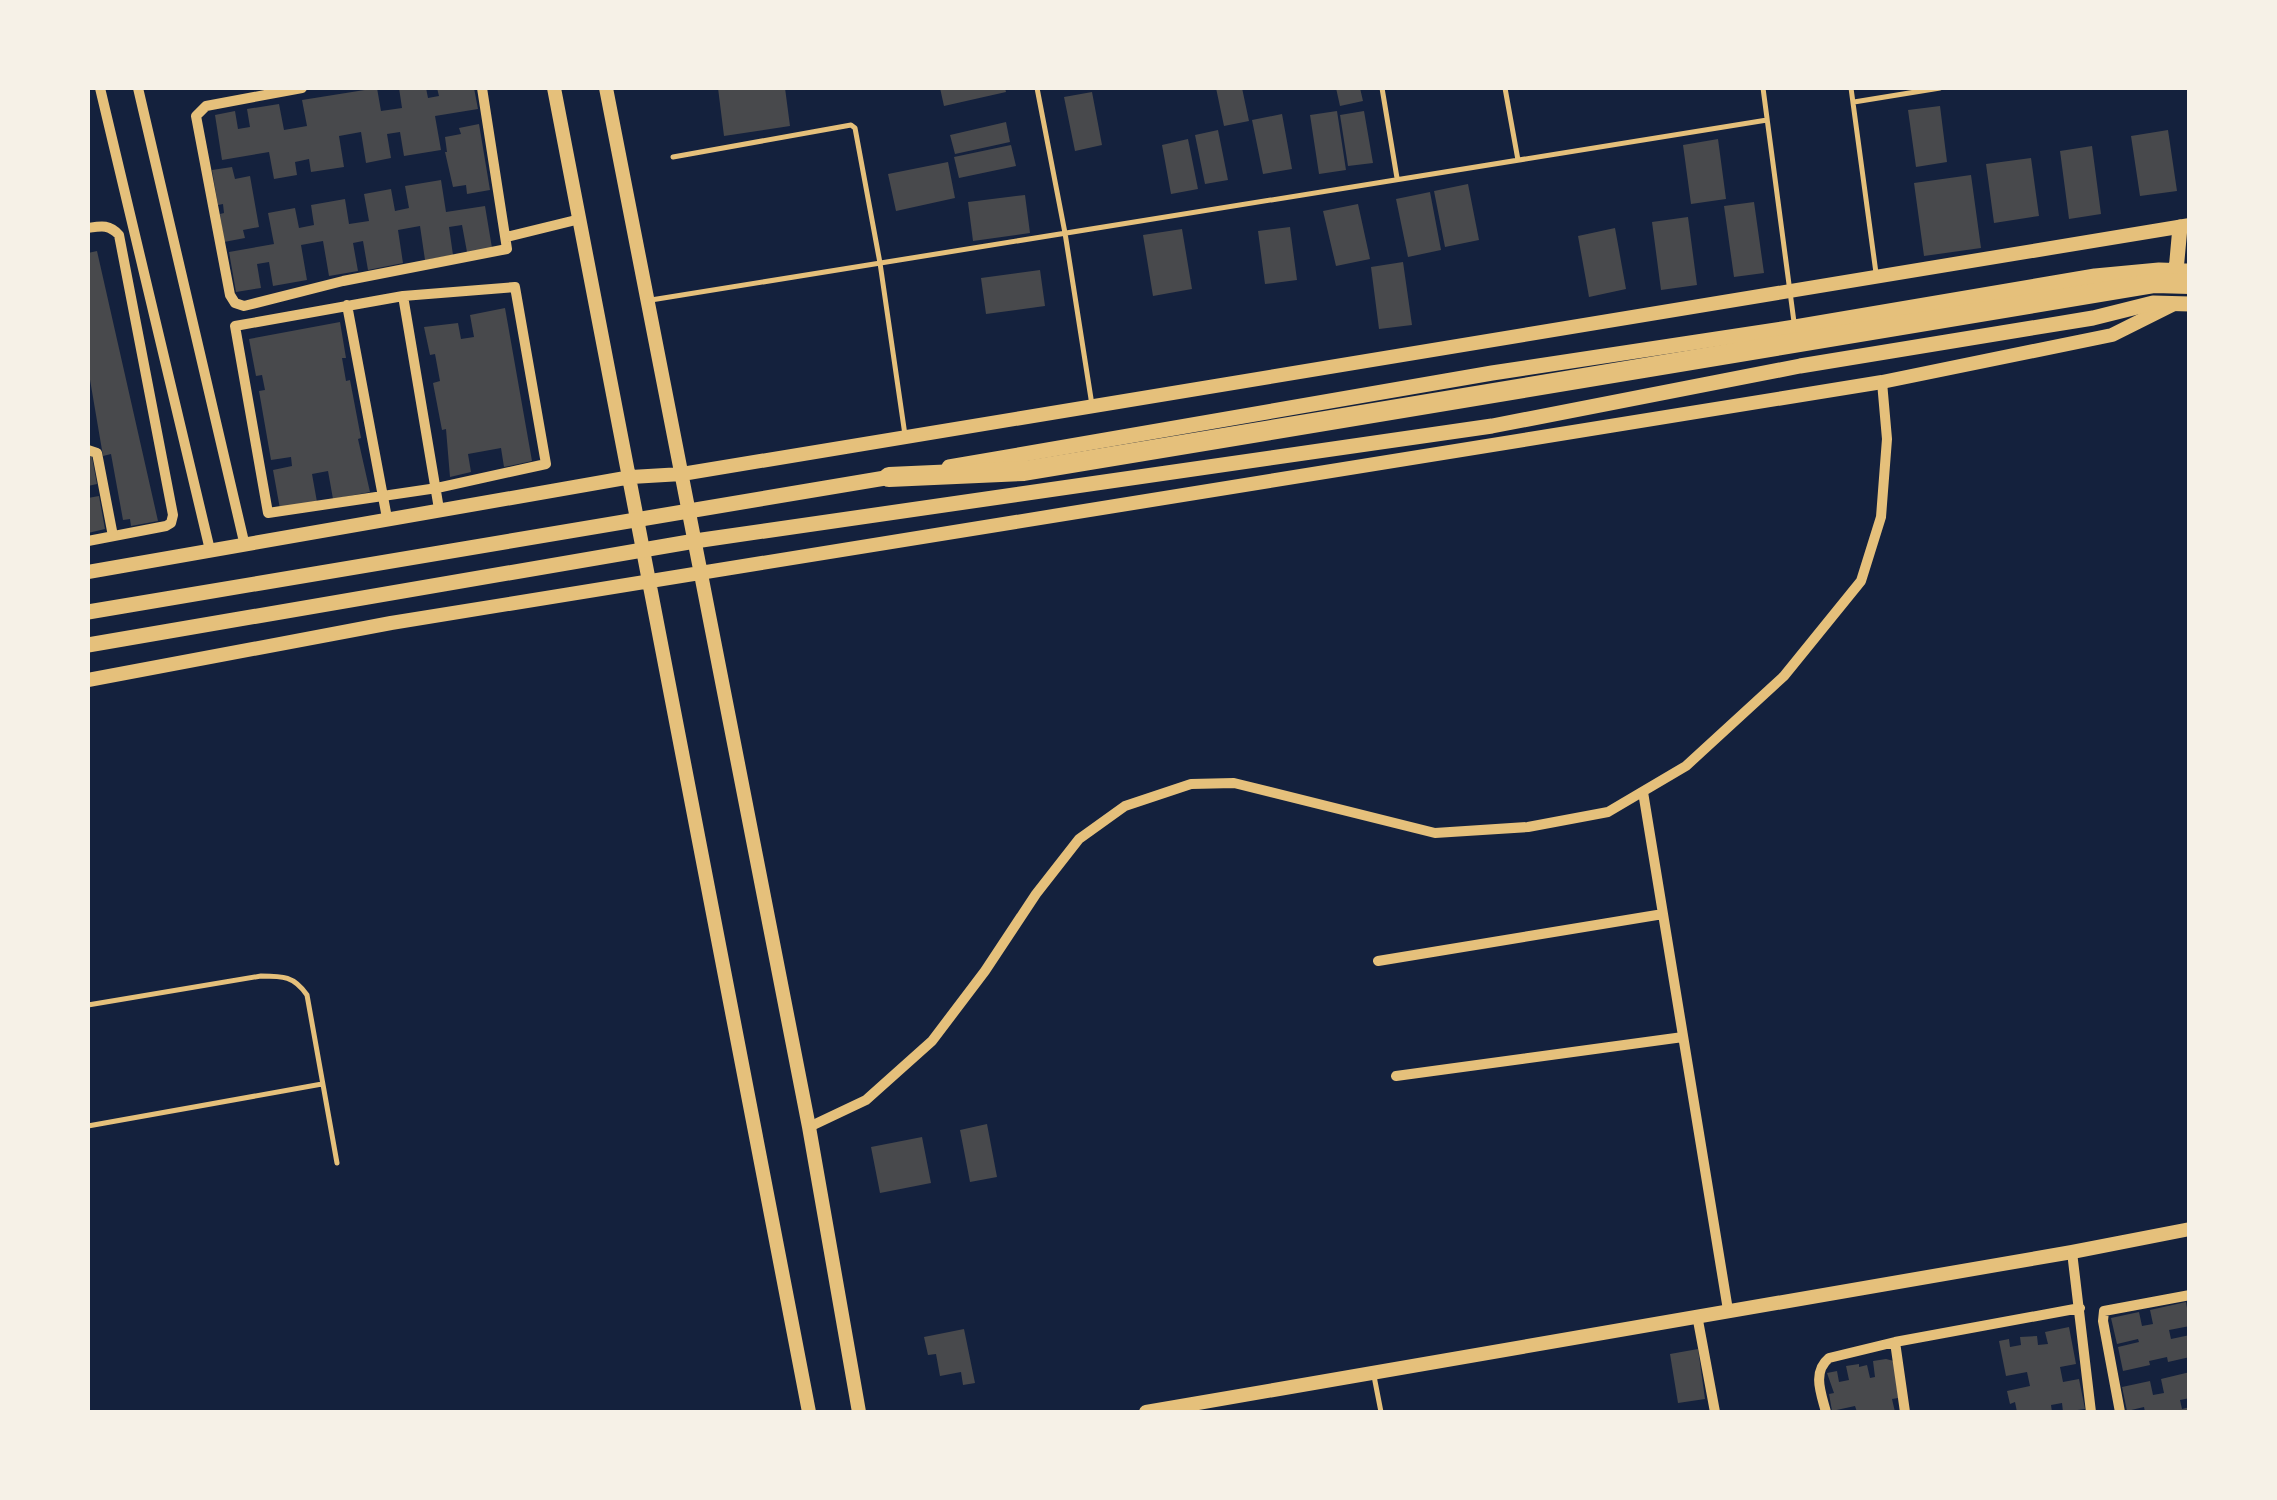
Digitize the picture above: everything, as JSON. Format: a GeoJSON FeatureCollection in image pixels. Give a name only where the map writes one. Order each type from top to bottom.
{"type":"FeatureCollection","features":[{"type":"Feature","properties":{"kind":"highway"},"geometry":{"type":"LineString","coordinates":[[889,477],[1024,471],[2155,282],[2185,286]]}},
{"type":"Feature","properties":{"kind":"main road"},"geometry":{"type":"LineString","coordinates":[[2185,226],[2185,286]]}},
{"type":"Feature","properties":{"kind":"main road"},"geometry":{"type":"LineString","coordinates":[[88,612],[1492,372],[1795,328],[2095,276],[2185,286]]}},
{"type":"Feature","properties":{"kind":"main road"},"geometry":{"type":"LineString","coordinates":[[88,645],[695,541],[1492,426],[1800,366],[2093,318],[2153,304],[2185,286]]}},
{"type":"Feature","properties":{"kind":"street"},"geometry":{"type":"LineString","coordinates":[[100,88],[210,550]]}},
{"type":"Feature","properties":{"kind":"street"},"geometry":{"type":"LineString","coordinates":[[138,88],[245,546]]}},
{"type":"Feature","properties":{"kind":"street"},"geometry":{"type":"LineString","coordinates":[[302,88],[206,106],[196,116],[230,295],[235,303],[244,306],[343,281],[505,252],[507,237],[482,88]]}},
{"type":"Feature","properties":{"kind":"street"},"geometry":{"type":"LineString","coordinates":[[554,88],[809,1412]]}},
{"type":"Feature","properties":{"kind":"street"},"geometry":{"type":"LineString","coordinates":[[606,88],[810,1127],[858,1412]]}},
{"type":"Feature","properties":{"kind":"street"},"geometry":{"type":"LineString","coordinates":[[507,237],[580,219]]}},
{"type":"Feature","properties":{"kind":"street"},"geometry":{"type":"LineString","coordinates":[[88,228],[102,225],[119,234],[173,515],[166,526],[88,541]]}},
{"type":"Feature","properties":{"kind":"street"},"geometry":{"type":"LineString","coordinates":[[88,572],[386,518],[906,438],[2185,226]]}},
{"type":"Feature","properties":{"kind":"street"},"geometry":{"type":"LineString","coordinates":[[88,680],[390,623],[1882,382],[2112,335],[2185,286]]}},
{"type":"Feature","properties":{"kind":"street"},"geometry":{"type":"LineString","coordinates":[[515,287],[546,464],[436,488],[268,514],[236,326],[347,304],[515,287]]}},
{"type":"Feature","properties":{"kind":"street"},"geometry":{"type":"LineString","coordinates":[[403,296],[439,510]]}},
{"type":"Feature","properties":{"kind":"street"},"geometry":{"type":"LineString","coordinates":[[347,304],[386,518]]}},
{"type":"Feature","properties":{"kind":"street"},"geometry":{"type":"LineString","coordinates":[[810,1127],[866,1100],[932,1042],[1036,894],[1080,839],[1125,806],[1191,784],[1234,783],[1435,833],[1528,827],[1608,812],[1686,766],[1784,676],[1861,581],[1880,517],[1888,438],[1882,382]]}},
{"type":"Feature","properties":{"kind":"street"},"geometry":{"type":"LineString","coordinates":[[88,450],[98,453],[114,536]]}},
{"type":"Feature","properties":{"kind":"street"},"geometry":{"type":"LineString","coordinates":[[1643,792],[1728,1310]]}},
{"type":"Feature","properties":{"kind":"street"},"geometry":{"type":"LineString","coordinates":[[1378,961],[1663,914]]}},
{"type":"Feature","properties":{"kind":"street"},"geometry":{"type":"LineString","coordinates":[[1396,1076],[1683,1037]]}},
{"type":"Feature","properties":{"kind":"street"},"geometry":{"type":"LineString","coordinates":[[1146,1412],[2190,1229]]}},
{"type":"Feature","properties":{"kind":"street"},"geometry":{"type":"LineString","coordinates":[[2072,1252],[2091,1412]]}},
{"type":"Feature","properties":{"kind":"street"},"geometry":{"type":"LineString","coordinates":[[2120,1412],[2102,1321],[2104,1311],[2189,1299]]}},
{"type":"Feature","properties":{"kind":"street"},"geometry":{"type":"LineString","coordinates":[[1826,1412],[1818,1376],[1820,1365],[1829,1358],[2080,1308]]}},
{"type":"Feature","properties":{"kind":"street"},"geometry":{"type":"LineString","coordinates":[[1698,1315],[1715,1412]]}},
{"type":"Feature","properties":{"kind":"street"},"geometry":{"type":"LineString","coordinates":[[1895,1342],[1905,1412]]}},
{"type":"Feature","properties":{"kind":"lane"},"geometry":{"type":"LineString","coordinates":[[1037,88],[1092,407]]}},
{"type":"Feature","properties":{"kind":"lane"},"geometry":{"type":"LineString","coordinates":[[1382,88],[1397,180]]}},
{"type":"Feature","properties":{"kind":"lane"},"geometry":{"type":"LineString","coordinates":[[1506,88],[1518,160]]}},
{"type":"Feature","properties":{"kind":"lane"},"geometry":{"type":"LineString","coordinates":[[1763,88],[1795,328]]}},
{"type":"Feature","properties":{"kind":"lane"},"geometry":{"type":"LineString","coordinates":[[1851,88],[1877,277]]}},
{"type":"Feature","properties":{"kind":"lane"},"geometry":{"type":"LineString","coordinates":[[1853,102],[1940,88]]}},
{"type":"Feature","properties":{"kind":"lane"},"geometry":{"type":"LineString","coordinates":[[648,300],[1767,120]]}},
{"type":"Feature","properties":{"kind":"lane"},"geometry":{"type":"LineString","coordinates":[[673,157],[853,126],[880,263],[906,438]]}},
{"type":"Feature","properties":{"kind":"lane"},"geometry":{"type":"LineString","coordinates":[[88,1005],[261,976],[284,976],[298,982],[307,995],[336,1163]]}},
{"type":"Feature","properties":{"kind":"lane"},"geometry":{"type":"LineString","coordinates":[[88,1126],[322,1084]]}},
{"type":"Feature","properties":{"kind":"lane"},"geometry":{"type":"LineString","coordinates":[[1374,1372],[1380,1412]]}},
{"type":"Feature","properties":{"kind":"building"},"geometry":{"type":"Polygon","coordinates":[[[377,88],[381,111],[402,108],[399,88],[426,88],[428,98],[439,96],[437,88],[474,88],[478,109],[435,116],[441,150],[404,156],[400,132],[387,134],[391,158],[366,163],[361,132],[339,136],[344,167],[311,172],[309,159],[295,162],[297,175],[274,179],[269,152],[222,160],[215,115],[235,111],[238,129],[250,127],[247,109],[279,104],[284,130],[307,126],[302,100],[377,88]]]}},
{"type":"Feature","properties":{"kind":"building"},"geometry":{"type":"Polygon","coordinates":[[[718,88],[785,88],[790,126],[724,136],[718,88]]]}},
{"type":"Feature","properties":{"kind":"building"},"geometry":{"type":"Polygon","coordinates":[[[940,88],[1005,88],[1006,92],[944,106],[940,88]]]}},
{"type":"Feature","properties":{"kind":"building"},"geometry":{"type":"Polygon","coordinates":[[[1216,88],[1242,88],[1249,121],[1224,126],[1216,88]]]}},
{"type":"Feature","properties":{"kind":"building"},"geometry":{"type":"Polygon","coordinates":[[[1336,88],[1360,88],[1363,101],[1340,106],[1336,88]]]}},
{"type":"Feature","properties":{"kind":"building"},"geometry":{"type":"Polygon","coordinates":[[[1092,92],[1102,145],[1075,151],[1064,97],[1092,92]]]}},
{"type":"Feature","properties":{"kind":"building"},"geometry":{"type":"Polygon","coordinates":[[[1940,106],[1947,162],[1916,167],[1908,110],[1940,106]]]}},
{"type":"Feature","properties":{"kind":"building"},"geometry":{"type":"Polygon","coordinates":[[[1337,111],[1346,170],[1319,174],[1310,115],[1337,111]]]}},
{"type":"Feature","properties":{"kind":"building"},"geometry":{"type":"Polygon","coordinates":[[[1364,111],[1373,163],[1348,166],[1340,115],[1364,111]]]}},
{"type":"Feature","properties":{"kind":"building"},"geometry":{"type":"Polygon","coordinates":[[[1282,114],[1292,169],[1263,174],[1252,120],[1282,114]]]}},
{"type":"Feature","properties":{"kind":"building"},"geometry":{"type":"Polygon","coordinates":[[[1006,122],[1010,142],[955,154],[950,135],[1006,122]]]}},
{"type":"Feature","properties":{"kind":"building"},"geometry":{"type":"Polygon","coordinates":[[[479,124],[490,190],[467,194],[466,185],[453,187],[445,137],[461,134],[459,128],[479,124]]]}},
{"type":"Feature","properties":{"kind":"building"},"geometry":{"type":"Polygon","coordinates":[[[1218,130],[1228,180],[1205,184],[1195,135],[1218,130]]]}},
{"type":"Feature","properties":{"kind":"building"},"geometry":{"type":"Polygon","coordinates":[[[2168,130],[2177,191],[2140,196],[2131,136],[2168,130]]]}},
{"type":"Feature","properties":{"kind":"building"},"geometry":{"type":"Polygon","coordinates":[[[1188,139],[1198,189],[1171,194],[1162,145],[1188,139]]]}},
{"type":"Feature","properties":{"kind":"building"},"geometry":{"type":"Polygon","coordinates":[[[1718,139],[1726,199],[1691,204],[1683,145],[1718,139]]]}},
{"type":"Feature","properties":{"kind":"building"},"geometry":{"type":"Polygon","coordinates":[[[1011,145],[1016,166],[959,178],[954,157],[1011,145]]]}},
{"type":"Feature","properties":{"kind":"building"},"geometry":{"type":"Polygon","coordinates":[[[2092,146],[2101,214],[2069,219],[2060,151],[2092,146]]]}},
{"type":"Feature","properties":{"kind":"building"},"geometry":{"type":"Polygon","coordinates":[[[2031,158],[2039,216],[1994,223],[1986,164],[2031,158]]]}},
{"type":"Feature","properties":{"kind":"building"},"geometry":{"type":"Polygon","coordinates":[[[948,162],[955,198],[896,211],[888,174],[948,162]]]}},
{"type":"Feature","properties":{"kind":"building"},"geometry":{"type":"Polygon","coordinates":[[[232,167],[235,179],[250,176],[259,227],[243,230],[245,238],[224,242],[220,214],[224,213],[223,204],[218,205],[212,170],[232,167]]]}},
{"type":"Feature","properties":{"kind":"building"},"geometry":{"type":"Polygon","coordinates":[[[1971,175],[1981,248],[1924,256],[1914,183],[1971,175]]]}},
{"type":"Feature","properties":{"kind":"building"},"geometry":{"type":"Polygon","coordinates":[[[441,180],[446,212],[485,206],[492,248],[467,252],[462,225],[449,227],[453,255],[425,260],[420,226],[398,230],[403,263],[368,270],[363,241],[353,243],[358,271],[329,276],[323,241],[301,245],[307,280],[273,286],[269,262],[257,264],[261,288],[236,292],[229,252],[274,244],[268,213],[295,208],[299,228],[314,225],[311,205],[345,199],[349,224],[369,221],[364,194],[391,189],[395,211],[409,208],[405,186],[441,180]]]}},
{"type":"Feature","properties":{"kind":"building"},"geometry":{"type":"Polygon","coordinates":[[[1468,184],[1479,240],[1445,247],[1434,191],[1468,184]]]}},
{"type":"Feature","properties":{"kind":"building"},"geometry":{"type":"Polygon","coordinates":[[[1430,192],[1441,250],[1408,257],[1396,199],[1430,192]]]}},
{"type":"Feature","properties":{"kind":"building"},"geometry":{"type":"Polygon","coordinates":[[[1025,195],[1030,233],[973,241],[968,202],[1025,195]]]}},
{"type":"Feature","properties":{"kind":"building"},"geometry":{"type":"Polygon","coordinates":[[[1754,202],[1764,273],[1734,277],[1724,206],[1754,202]]]}},
{"type":"Feature","properties":{"kind":"building"},"geometry":{"type":"Polygon","coordinates":[[[1358,204],[1370,259],[1336,266],[1323,211],[1358,204]]]}},
{"type":"Feature","properties":{"kind":"building"},"geometry":{"type":"Polygon","coordinates":[[[1688,217],[1697,285],[1661,290],[1652,222],[1688,217]]]}},
{"type":"Feature","properties":{"kind":"building"},"geometry":{"type":"Polygon","coordinates":[[[1290,227],[1297,280],[1265,284],[1258,231],[1290,227]]]}},
{"type":"Feature","properties":{"kind":"building"},"geometry":{"type":"Polygon","coordinates":[[[1615,228],[1626,289],[1589,297],[1578,236],[1615,228]]]}},
{"type":"Feature","properties":{"kind":"building"},"geometry":{"type":"Polygon","coordinates":[[[1182,229],[1192,289],[1153,296],[1143,235],[1182,229]]]}},
{"type":"Feature","properties":{"kind":"building"},"geometry":{"type":"Polygon","coordinates":[[[97,251],[158,521],[131,526],[130,519],[123,520],[111,454],[103,456],[88,368],[88,253],[97,251]]]}},
{"type":"Feature","properties":{"kind":"building"},"geometry":{"type":"Polygon","coordinates":[[[1403,262],[1412,325],[1379,329],[1371,267],[1403,262]]]}},
{"type":"Feature","properties":{"kind":"building"},"geometry":{"type":"Polygon","coordinates":[[[1040,270],[1045,306],[986,314],[981,278],[1040,270]]]}},
{"type":"Feature","properties":{"kind":"building"},"geometry":{"type":"Polygon","coordinates":[[[505,308],[532,461],[504,467],[501,448],[468,454],[471,472],[450,477],[446,429],[442,430],[433,383],[440,381],[424,327],[458,323],[461,339],[474,337],[470,315],[505,308]]]}},
{"type":"Feature","properties":{"kind":"building"},"geometry":{"type":"Polygon","coordinates":[[[340,322],[346,381],[350,380],[370,492],[333,499],[328,471],[312,474],[317,502],[280,509],[273,470],[292,466],[291,457],[271,460],[259,391],[265,390],[262,375],[256,376],[249,339],[340,322]]]}},
{"type":"Feature","properties":{"kind":"building"},"geometry":{"type":"Polygon","coordinates":[[[91,452],[97,484],[88,486],[88,453],[91,452]]]}},
{"type":"Feature","properties":{"kind":"building"},"geometry":{"type":"Polygon","coordinates":[[[99,496],[105,529],[88,533],[88,498],[99,496]]]}},
{"type":"Feature","properties":{"kind":"building"},"geometry":{"type":"Polygon","coordinates":[[[987,1124],[997,1177],[970,1182],[960,1130],[987,1124]]]}},
{"type":"Feature","properties":{"kind":"building"},"geometry":{"type":"Polygon","coordinates":[[[922,1137],[931,1183],[880,1193],[871,1147],[922,1137]]]}},
{"type":"Feature","properties":{"kind":"building"},"geometry":{"type":"Polygon","coordinates":[[[2186,1302],[2190,1326],[2169,1330],[2171,1339],[2190,1335],[2190,1357],[2168,1362],[2167,1357],[2123,1371],[2118,1347],[2139,1342],[2138,1339],[2117,1344],[2111,1318],[2139,1312],[2142,1326],[2153,1324],[2150,1310],[2186,1302]]]}},
{"type":"Feature","properties":{"kind":"building"},"geometry":{"type":"Polygon","coordinates":[[[2069,1327],[2076,1364],[2060,1367],[2063,1382],[2079,1379],[2085,1409],[2063,1412],[2062,1403],[2051,1405],[2052,1412],[2017,1412],[2007,1391],[2030,1386],[2027,1372],[2006,1376],[1999,1341],[2009,1339],[2010,1347],[2021,1345],[2020,1337],[2037,1336],[2038,1345],[2048,1344],[2045,1332],[2069,1327]]]}},
{"type":"Feature","properties":{"kind":"building"},"geometry":{"type":"Polygon","coordinates":[[[964,1329],[975,1383],[963,1385],[961,1372],[940,1376],[936,1354],[928,1355],[924,1337],[964,1329]]]}},
{"type":"Feature","properties":{"kind":"building"},"geometry":{"type":"Polygon","coordinates":[[[1698,1349],[1705,1399],[1678,1403],[1670,1354],[1698,1349]]]}},
{"type":"Feature","properties":{"kind":"building"},"geometry":{"type":"Polygon","coordinates":[[[1873,1361],[1894,1361],[1898,1398],[1892,1399],[1895,1412],[1857,1412],[1855,1406],[1832,1411],[1829,1394],[1834,1393],[1827,1373],[1837,1371],[1839,1382],[1849,1380],[1846,1366],[1859,1364],[1867,1365],[1870,1378],[1875,1377],[1873,1361]]]}},
{"type":"Feature","properties":{"kind":"building"},"geometry":{"type":"Polygon","coordinates":[[[2190,1372],[2190,1398],[2180,1400],[2182,1409],[2190,1407],[2190,1412],[2145,1412],[2144,1407],[2127,1411],[2122,1387],[2150,1381],[2153,1395],[2164,1393],[2161,1379],[2190,1372]]]}}]}
